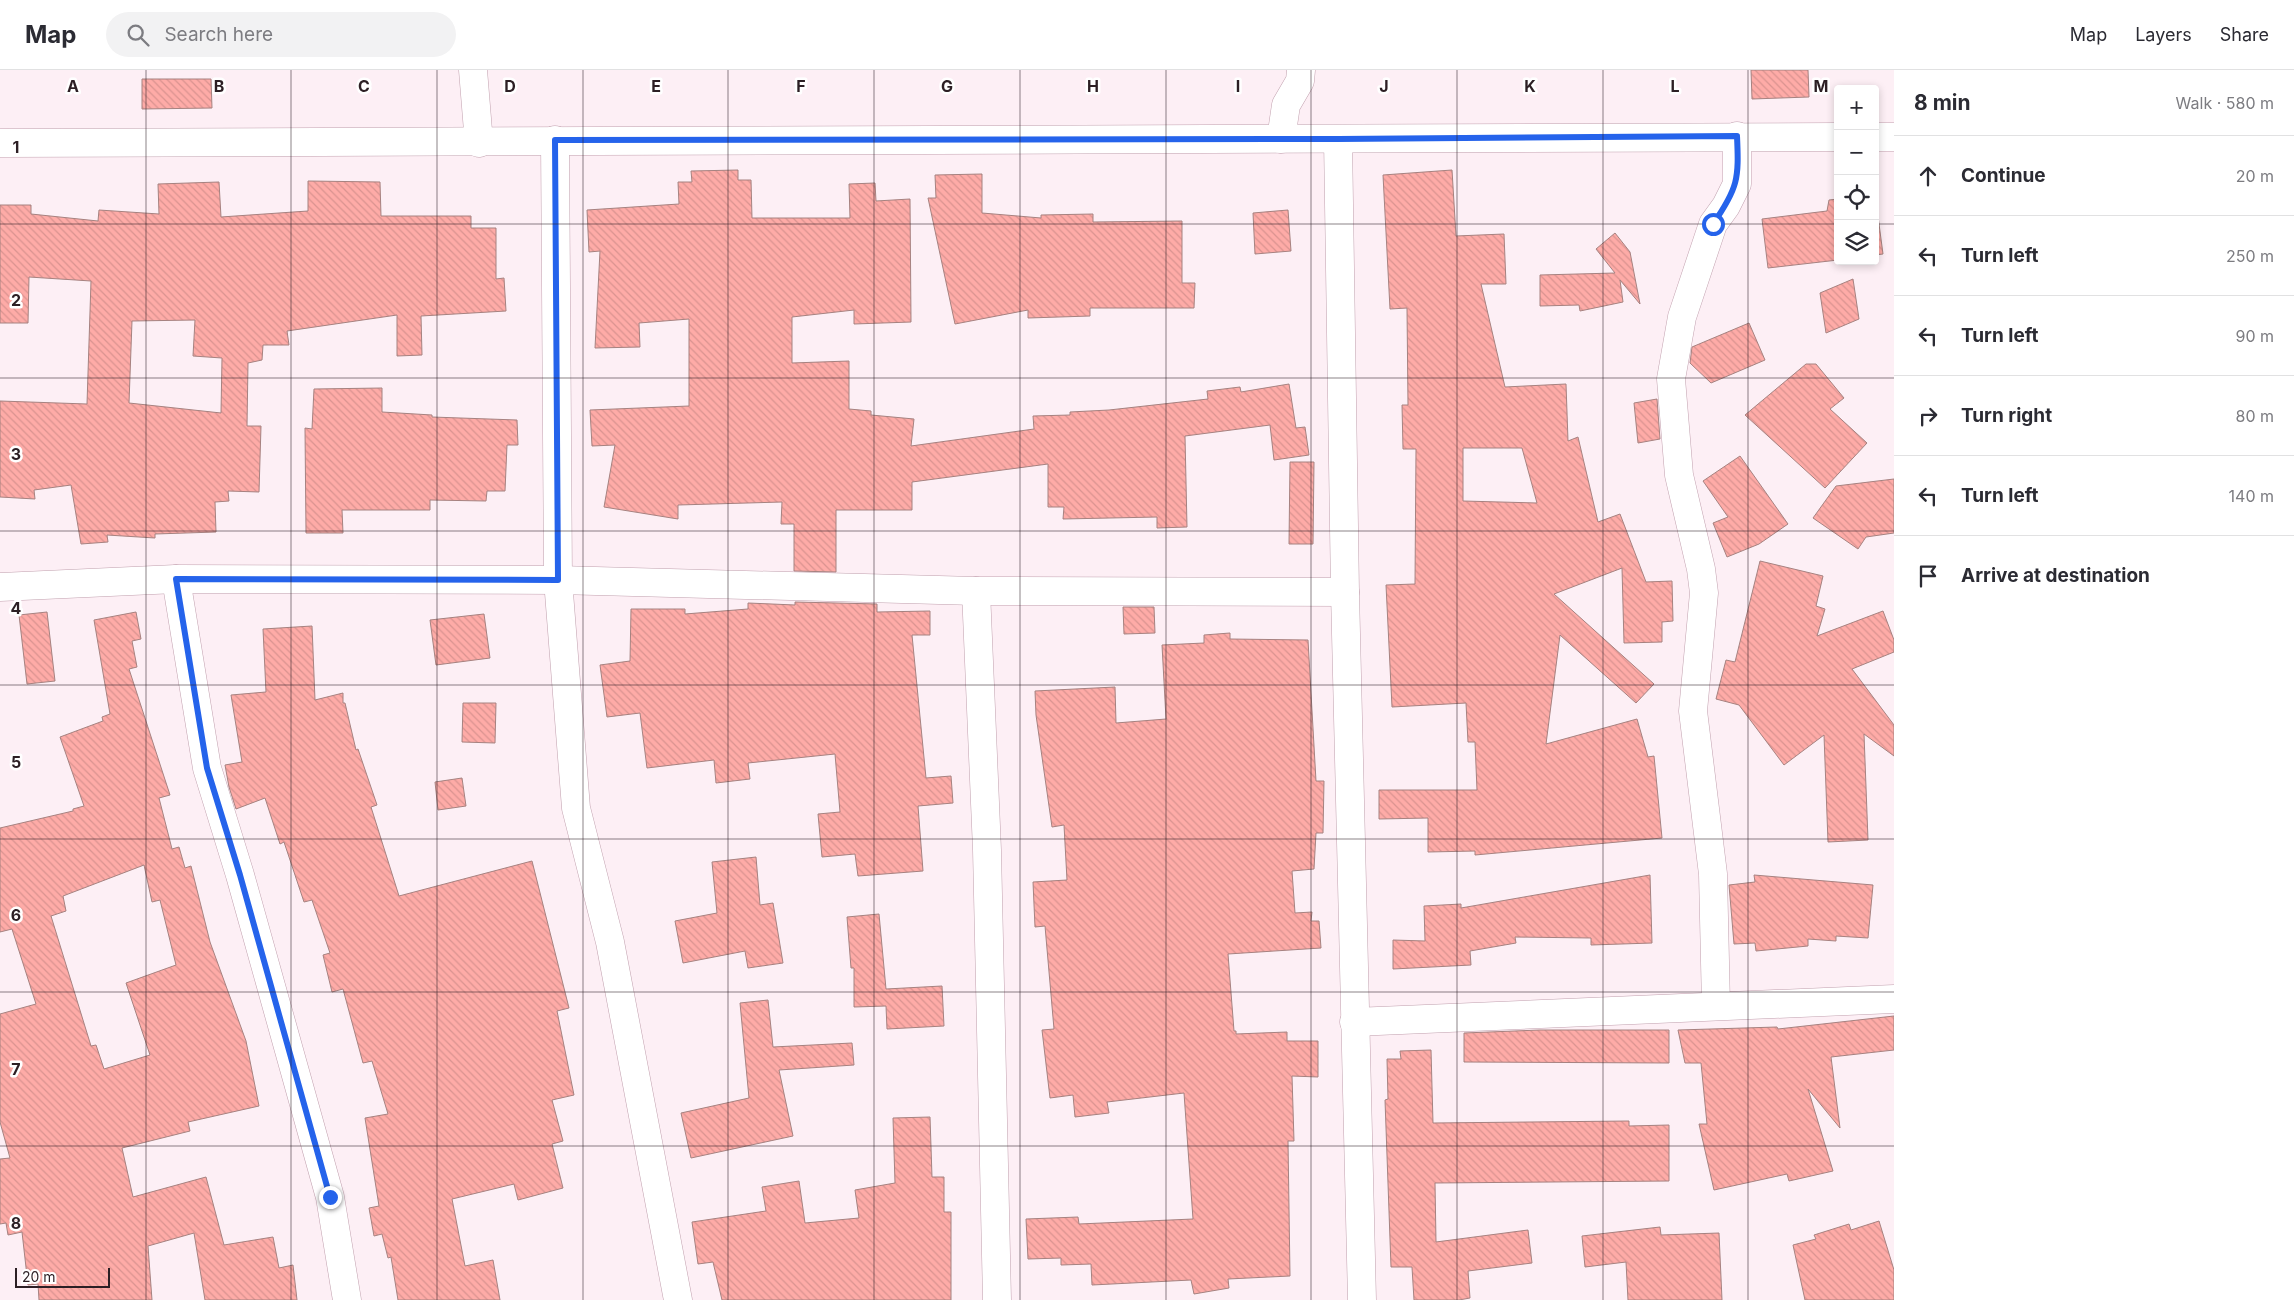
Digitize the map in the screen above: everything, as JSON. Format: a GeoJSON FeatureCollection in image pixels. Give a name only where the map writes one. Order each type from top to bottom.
{"type":"FeatureCollection","features":[{"type":"Feature","properties":{"kind":"street"},"geometry":{"type":"LineString","coordinates":[[473,70],[479,143]]}},
{"type":"Feature","properties":{"kind":"street"},"geometry":{"type":"LineString","coordinates":[[1282,139],[1286,105],[1300,81],[1300,70]]}},
{"type":"Feature","properties":{"kind":"street"},"geometry":{"type":"LineString","coordinates":[[1716,1006],[1713,874],[1693,711],[1704,593],[1701,569],[1679,475],[1671,379],[1682,317],[1713,224],[1726,206],[1737,184],[1737,136]]}},
{"type":"Feature","properties":{"kind":"street"},"geometry":{"type":"LineString","coordinates":[[0,143],[479,143],[555,140],[1834,137]]}},
{"type":"Feature","properties":{"kind":"street"},"geometry":{"type":"LineString","coordinates":[[1879,137],[1894,137]]}},
{"type":"Feature","properties":{"kind":"street"},"geometry":{"type":"LineString","coordinates":[[1338,139],[1345,592],[1362,1300]]}},
{"type":"Feature","properties":{"kind":"street"},"geometry":{"type":"LineString","coordinates":[[555,140],[558,580],[576,808],[610,942],[678,1300]]}},
{"type":"Feature","properties":{"kind":"street"},"geometry":{"type":"LineString","coordinates":[[0,587],[176,579],[558,580],[976,591],[1345,592]]}},
{"type":"Feature","properties":{"kind":"street"},"geometry":{"type":"LineString","coordinates":[[176,579],[207,768],[240,875],[330,1197],[347,1300]]}},
{"type":"Feature","properties":{"kind":"street"},"geometry":{"type":"LineString","coordinates":[[976,591],[987,850],[997,1300]]}},
{"type":"Feature","properties":{"kind":"street"},"geometry":{"type":"LineString","coordinates":[[1354,1022],[1894,999]]}},
{"type":"Feature","properties":{"kind":"building"},"geometry":{"type":"Polygon","coordinates":[[[1751,70],[1808,70],[1809,97],[1752,99],[1751,70]]]}},
{"type":"Feature","properties":{"kind":"building"},"geometry":{"type":"Polygon","coordinates":[[[142,79],[211,79],[212,108],[142,109],[142,79]]]}},
{"type":"Feature","properties":{"kind":"building"},"geometry":{"type":"Polygon","coordinates":[[[738,170],[738,180],[751,180],[752,218],[850,218],[849,184],[875,183],[876,201],[910,199],[911,322],[854,324],[854,310],[792,317],[792,363],[849,361],[849,409],[871,411],[871,415],[914,419],[911,446],[1034,429],[1033,416],[1070,415],[1070,412],[1109,410],[1208,399],[1207,391],[1240,387],[1241,392],[1289,384],[1296,428],[1305,427],[1309,455],[1274,460],[1270,425],[1185,436],[1187,527],[1157,528],[1157,517],[1063,519],[1064,507],[1048,507],[1048,464],[912,482],[912,510],[836,510],[836,572],[794,571],[794,524],[781,524],[782,502],[678,505],[678,519],[604,507],[615,445],[592,446],[590,410],[689,406],[689,319],[639,323],[640,347],[595,348],[600,251],[589,252],[587,210],[679,204],[678,182],[692,182],[691,171],[738,170]]]}},
{"type":"Feature","properties":{"kind":"building"},"geometry":{"type":"Polygon","coordinates":[[[1452,170],[1456,236],[1504,234],[1506,284],[1481,284],[1505,387],[1566,384],[1568,441],[1578,437],[1598,522],[1620,514],[1646,582],[1672,581],[1673,621],[1662,622],[1662,642],[1624,643],[1622,568],[1554,594],[1654,684],[1636,703],[1560,635],[1546,744],[1637,719],[1648,757],[1654,756],[1662,838],[1475,855],[1475,851],[1428,852],[1428,818],[1379,819],[1379,790],[1477,790],[1475,742],[1468,742],[1466,703],[1392,707],[1386,585],[1415,584],[1416,449],[1403,449],[1402,405],[1408,405],[1407,308],[1390,309],[1383,175],[1452,170]],[[1463,448],[1463,501],[1537,503],[1522,448],[1463,448]]]}},
{"type":"Feature","properties":{"kind":"building"},"geometry":{"type":"Polygon","coordinates":[[[982,174],[982,213],[1041,218],[1041,215],[1093,214],[1093,222],[1182,221],[1182,283],[1195,283],[1194,308],[1090,308],[1090,316],[1028,318],[1028,310],[955,324],[928,198],[936,198],[935,175],[982,174]]]}},
{"type":"Feature","properties":{"kind":"building"},"geometry":{"type":"Polygon","coordinates":[[[308,181],[380,182],[381,216],[471,216],[471,228],[496,228],[496,279],[504,278],[506,311],[421,316],[422,355],[397,356],[397,315],[287,331],[289,345],[263,345],[262,360],[248,363],[247,426],[261,426],[259,492],[228,491],[229,501],[215,502],[216,532],[155,534],[155,538],[107,535],[108,542],[81,544],[71,485],[34,490],[35,499],[0,497],[0,401],[87,404],[91,281],[29,277],[28,323],[0,323],[0,205],[31,205],[31,214],[98,221],[99,210],[159,214],[158,184],[219,182],[221,217],[308,211],[308,181]],[[195,320],[132,321],[129,403],[221,413],[222,358],[193,356],[195,320]]]}},
{"type":"Feature","properties":{"kind":"building"},"geometry":{"type":"Polygon","coordinates":[[[1834,199],[1834,260],[1768,268],[1762,219],[1827,211],[1829,200],[1834,199]]]}},
{"type":"Feature","properties":{"kind":"building"},"geometry":{"type":"Polygon","coordinates":[[[1288,210],[1291,251],[1255,254],[1253,213],[1288,210]]]}},
{"type":"Feature","properties":{"kind":"building"},"geometry":{"type":"Polygon","coordinates":[[[1879,224],[1883,254],[1879,254],[1879,224]]]}},
{"type":"Feature","properties":{"kind":"building"},"geometry":{"type":"Polygon","coordinates":[[[1615,233],[1630,252],[1640,304],[1620,280],[1623,302],[1580,311],[1579,305],[1540,306],[1540,275],[1615,273],[1596,249],[1615,233]]]}},
{"type":"Feature","properties":{"kind":"building"},"geometry":{"type":"Polygon","coordinates":[[[1853,279],[1859,319],[1826,333],[1820,293],[1853,279]]]}},
{"type":"Feature","properties":{"kind":"building"},"geometry":{"type":"Polygon","coordinates":[[[1749,323],[1765,360],[1711,383],[1690,363],[1692,347],[1749,323]]]}},
{"type":"Feature","properties":{"kind":"building"},"geometry":{"type":"Polygon","coordinates":[[[1806,364],[1816,364],[1844,398],[1830,409],[1867,443],[1825,488],[1745,415],[1806,364]]]}},
{"type":"Feature","properties":{"kind":"building"},"geometry":{"type":"Polygon","coordinates":[[[382,388],[382,412],[432,415],[432,417],[517,420],[518,445],[507,445],[505,491],[487,491],[486,501],[430,500],[430,510],[342,510],[343,533],[306,533],[305,428],[312,429],[314,389],[382,388]]]}},
{"type":"Feature","properties":{"kind":"building"},"geometry":{"type":"Polygon","coordinates":[[[1657,399],[1660,439],[1638,443],[1634,403],[1657,399]]]}},
{"type":"Feature","properties":{"kind":"building"},"geometry":{"type":"Polygon","coordinates":[[[1740,456],[1788,524],[1759,544],[1727,557],[1713,523],[1728,517],[1703,481],[1740,456]]]}},
{"type":"Feature","properties":{"kind":"building"},"geometry":{"type":"Polygon","coordinates":[[[1290,462],[1314,462],[1313,544],[1289,544],[1290,462]]]}},
{"type":"Feature","properties":{"kind":"building"},"geometry":{"type":"Polygon","coordinates":[[[1894,479],[1894,533],[1866,537],[1858,549],[1813,518],[1836,486],[1894,479]]]}},
{"type":"Feature","properties":{"kind":"building"},"geometry":{"type":"Polygon","coordinates":[[[1760,561],[1823,576],[1816,606],[1825,609],[1817,636],[1883,611],[1894,640],[1894,652],[1852,669],[1894,725],[1894,756],[1864,734],[1868,840],[1828,842],[1824,735],[1784,765],[1739,705],[1716,699],[1726,660],[1735,662],[1760,561]]]}},
{"type":"Feature","properties":{"kind":"building"},"geometry":{"type":"Polygon","coordinates":[[[795,602],[877,604],[877,612],[930,611],[930,635],[912,635],[926,778],[951,776],[953,803],[918,806],[923,871],[858,876],[855,854],[822,857],[818,814],[840,812],[835,754],[748,763],[750,779],[716,783],[714,760],[647,768],[640,713],[607,717],[600,665],[630,661],[631,609],[685,609],[685,614],[748,609],[748,603],[795,605],[795,602]]]}},
{"type":"Feature","properties":{"kind":"building"},"geometry":{"type":"Polygon","coordinates":[[[1123,607],[1154,607],[1155,633],[1124,634],[1123,607]]]}},
{"type":"Feature","properties":{"kind":"building"},"geometry":{"type":"Polygon","coordinates":[[[47,612],[55,681],[27,684],[19,615],[47,612]]]}},
{"type":"Feature","properties":{"kind":"building"},"geometry":{"type":"Polygon","coordinates":[[[136,612],[141,639],[132,641],[137,667],[129,669],[170,795],[159,798],[172,849],[179,847],[185,868],[191,866],[210,942],[246,1041],[259,1106],[188,1122],[190,1131],[122,1148],[133,1197],[206,1177],[224,1245],[273,1237],[279,1268],[293,1265],[297,1300],[205,1300],[194,1233],[148,1246],[152,1300],[39,1300],[38,1284],[28,1285],[22,1232],[8,1235],[6,1223],[0,1224],[0,1159],[10,1158],[0,1122],[0,1014],[36,1004],[12,929],[0,932],[0,828],[73,811],[73,809],[84,806],[60,737],[103,721],[102,717],[110,714],[94,620],[136,612]],[[144,865],[63,896],[66,911],[51,916],[91,1046],[96,1045],[104,1069],[150,1055],[126,983],[176,965],[160,900],[152,902],[144,865]]]}},
{"type":"Feature","properties":{"kind":"building"},"geometry":{"type":"Polygon","coordinates":[[[484,614],[490,658],[436,665],[430,620],[484,614]]]}},
{"type":"Feature","properties":{"kind":"building"},"geometry":{"type":"Polygon","coordinates":[[[312,626],[315,700],[343,693],[343,703],[345,703],[356,750],[358,749],[377,805],[371,807],[399,896],[532,861],[569,1008],[557,1011],[574,1095],[552,1100],[563,1141],[552,1144],[563,1188],[518,1200],[514,1184],[452,1199],[465,1266],[493,1260],[500,1300],[398,1300],[391,1257],[388,1258],[382,1234],[374,1236],[369,1208],[379,1206],[365,1118],[388,1114],[372,1061],[363,1063],[343,989],[332,992],[323,955],[330,953],[312,900],[304,902],[284,842],[280,844],[265,798],[236,809],[229,787],[225,765],[242,762],[231,695],[266,692],[263,629],[312,626]]]}},
{"type":"Feature","properties":{"kind":"building"},"geometry":{"type":"Polygon","coordinates":[[[1230,633],[1230,639],[1308,640],[1316,781],[1324,781],[1323,833],[1316,833],[1314,869],[1292,871],[1295,913],[1312,912],[1311,921],[1319,921],[1321,948],[1228,954],[1234,1031],[1236,1031],[1236,1034],[1287,1032],[1287,1041],[1318,1041],[1318,1077],[1292,1076],[1294,1141],[1288,1141],[1290,1276],[1228,1279],[1229,1288],[1194,1294],[1191,1280],[1092,1285],[1091,1264],[1061,1265],[1061,1258],[1028,1259],[1026,1219],[1078,1217],[1079,1224],[1193,1219],[1184,1093],[1107,1102],[1109,1113],[1075,1117],[1073,1095],[1050,1098],[1042,1030],[1054,1029],[1045,926],[1035,927],[1033,882],[1067,880],[1064,825],[1052,827],[1036,715],[1035,691],[1115,687],[1116,723],[1166,719],[1162,645],[1204,643],[1204,635],[1230,633]]]}},
{"type":"Feature","properties":{"kind":"building"},"geometry":{"type":"Polygon","coordinates":[[[463,703],[496,703],[495,743],[462,742],[463,703]]]}},
{"type":"Feature","properties":{"kind":"building"},"geometry":{"type":"Polygon","coordinates":[[[462,778],[466,806],[438,810],[435,782],[462,778]]]}},
{"type":"Feature","properties":{"kind":"building"},"geometry":{"type":"Polygon","coordinates":[[[756,857],[760,905],[773,903],[783,963],[748,968],[745,951],[683,963],[675,921],[717,913],[712,862],[756,857]]]}},
{"type":"Feature","properties":{"kind":"building"},"geometry":{"type":"Polygon","coordinates":[[[1650,875],[1652,943],[1591,945],[1591,938],[1515,937],[1516,943],[1470,951],[1471,965],[1393,969],[1393,940],[1425,941],[1424,906],[1461,904],[1461,908],[1650,875]]]}},
{"type":"Feature","properties":{"kind":"building"},"geometry":{"type":"Polygon","coordinates":[[[1754,875],[1873,885],[1868,938],[1836,936],[1836,941],[1808,939],[1808,946],[1756,951],[1755,943],[1734,944],[1729,885],[1755,882],[1754,875]]]}},
{"type":"Feature","properties":{"kind":"building"},"geometry":{"type":"Polygon","coordinates":[[[879,914],[886,989],[942,986],[944,1026],[887,1029],[886,1006],[854,1007],[854,968],[851,968],[847,917],[879,914]]]}},
{"type":"Feature","properties":{"kind":"building"},"geometry":{"type":"Polygon","coordinates":[[[768,1000],[773,1047],[852,1043],[854,1065],[779,1070],[793,1136],[691,1158],[681,1113],[749,1098],[740,1003],[768,1000]]]}},
{"type":"Feature","properties":{"kind":"building"},"geometry":{"type":"Polygon","coordinates":[[[1894,1016],[1894,1050],[1831,1057],[1840,1128],[1808,1089],[1833,1171],[1789,1181],[1787,1174],[1714,1190],[1699,1124],[1707,1124],[1701,1063],[1685,1063],[1678,1030],[1777,1027],[1778,1029],[1894,1016]]]}},
{"type":"Feature","properties":{"kind":"building"},"geometry":{"type":"Polygon","coordinates":[[[1540,1030],[1669,1030],[1669,1063],[1464,1062],[1464,1033],[1540,1030]]]}},
{"type":"Feature","properties":{"kind":"building"},"geometry":{"type":"Polygon","coordinates":[[[1431,1050],[1433,1123],[1629,1121],[1629,1126],[1669,1125],[1669,1181],[1435,1183],[1436,1242],[1528,1230],[1532,1263],[1468,1271],[1470,1298],[1459,1300],[1414,1300],[1412,1267],[1391,1267],[1385,1100],[1388,1099],[1387,1059],[1401,1059],[1400,1051],[1431,1050]]]}},
{"type":"Feature","properties":{"kind":"building"},"geometry":{"type":"Polygon","coordinates":[[[930,1117],[932,1177],[944,1177],[944,1212],[951,1212],[951,1300],[722,1300],[713,1262],[698,1264],[692,1222],[766,1211],[762,1187],[799,1181],[805,1223],[859,1218],[855,1190],[895,1183],[893,1118],[930,1117]]]}},
{"type":"Feature","properties":{"kind":"building"},"geometry":{"type":"Polygon","coordinates":[[[1879,1221],[1894,1270],[1894,1300],[1805,1300],[1793,1245],[1816,1239],[1814,1235],[1849,1224],[1851,1230],[1879,1221]]]}},
{"type":"Feature","properties":{"kind":"building"},"geometry":{"type":"Polygon","coordinates":[[[1660,1227],[1661,1235],[1719,1233],[1722,1300],[1628,1300],[1626,1262],[1585,1267],[1582,1236],[1660,1227]]]}},
{"type":"Feature","properties":{"kind":"route"},"geometry":{"type":"LineString","coordinates":[[330,1197],[240,875],[207,768],[176,579],[558,580],[555,140],[1338,139],[1737,136],[1737,184],[1726,206],[1713,224]]}}]}
